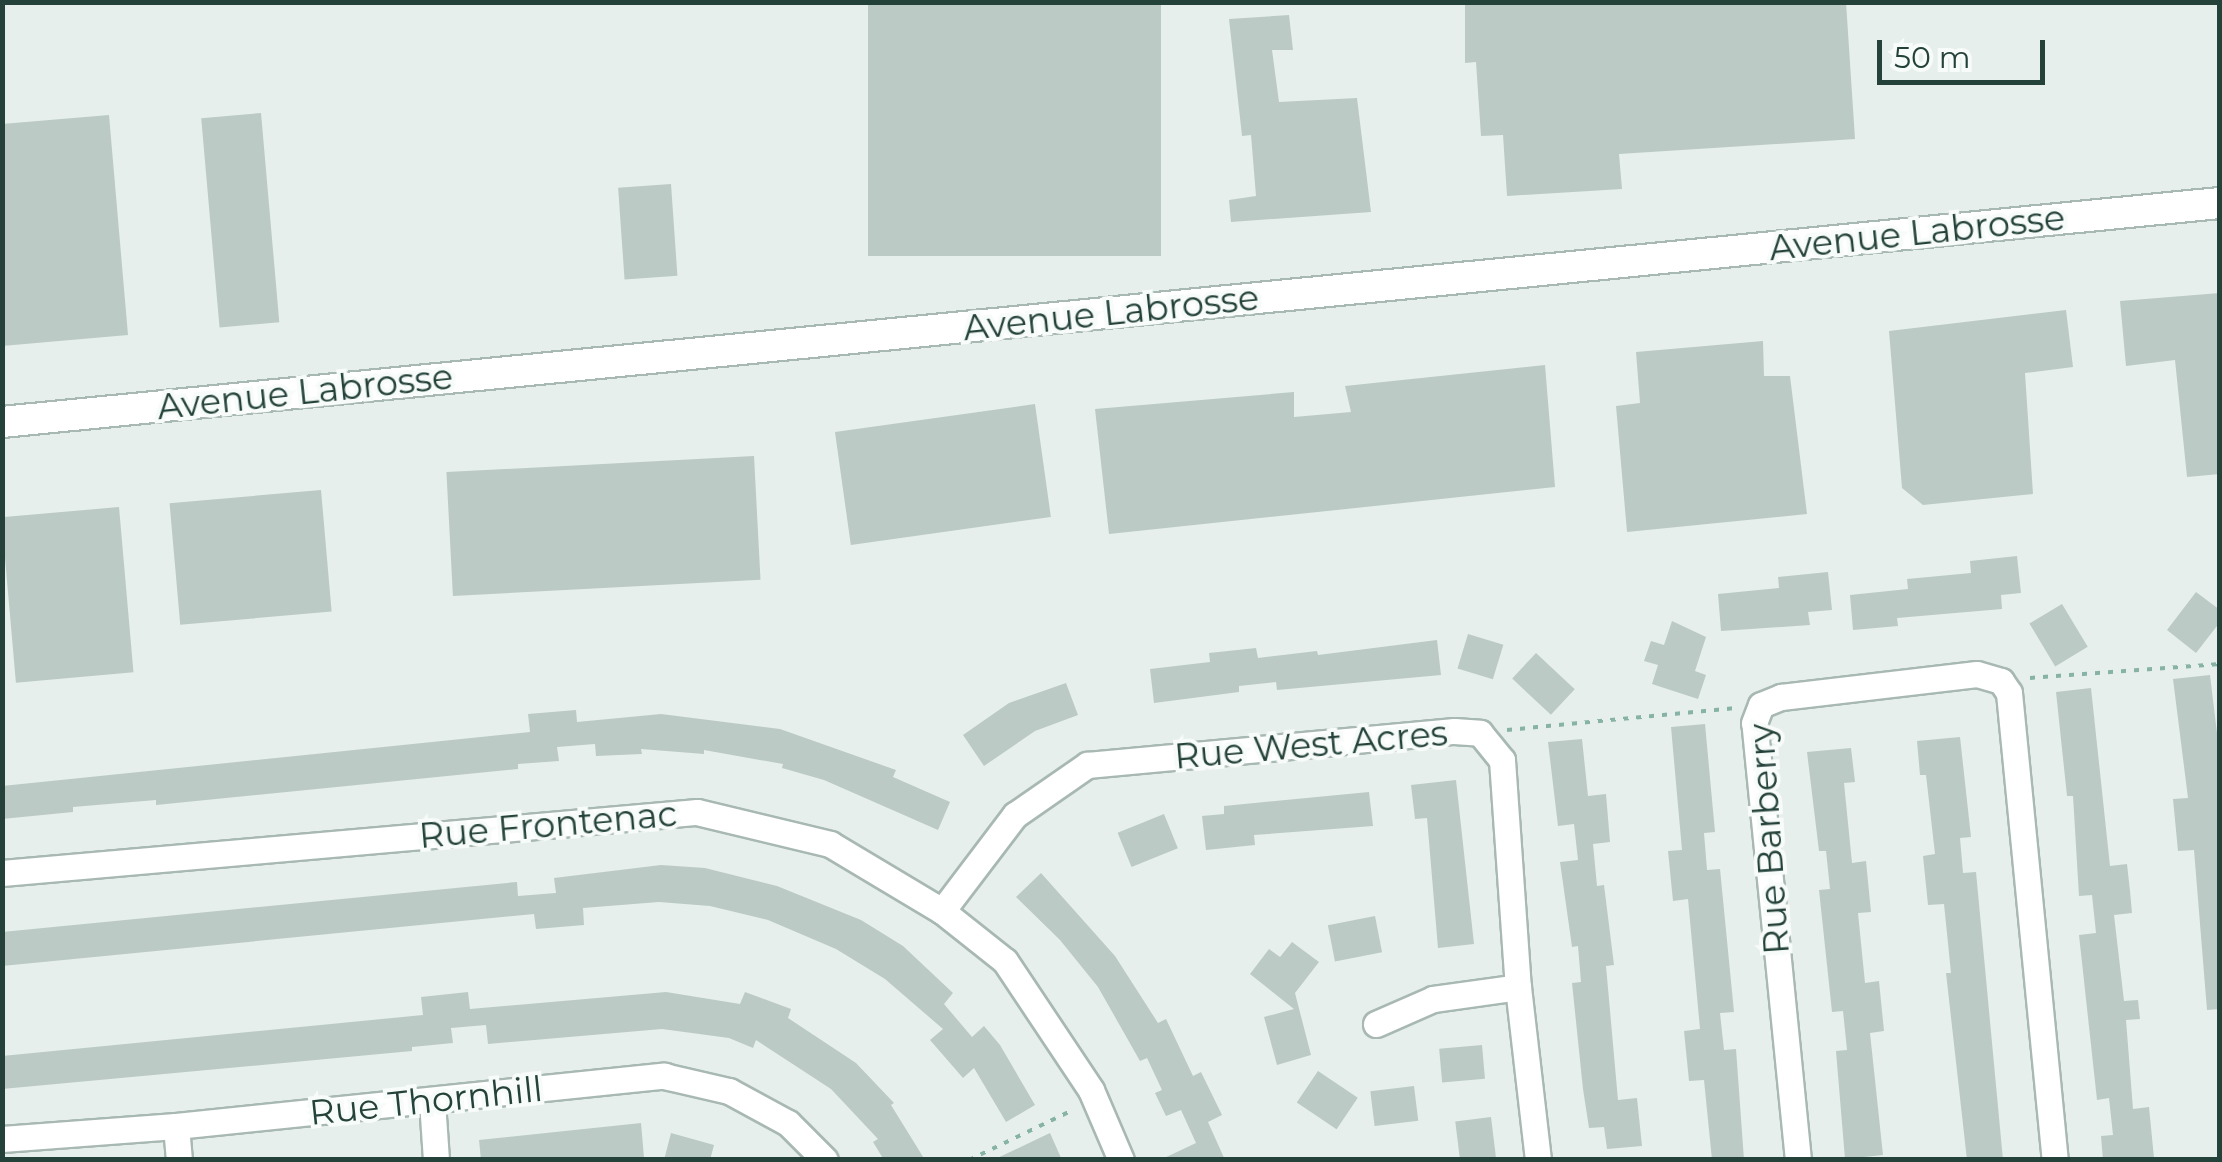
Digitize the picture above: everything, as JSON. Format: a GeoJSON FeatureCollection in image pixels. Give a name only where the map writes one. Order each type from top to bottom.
{"type":"FeatureCollection","features":[{"type":"Feature","properties":{"kind":"street","name":"Avenue Labrosse"},"geometry":{"type":"LineString","coordinates":[[2,422],[2220,203]]}},
{"type":"Feature","properties":{"kind":"street","name":"Rue Barberry"},"geometry":{"type":"LineString","coordinates":[[1798,1160],[1754,724],[1760,705],[1781,697],[1977,674],[2001,680]]}},
{"type":"Feature","properties":{"kind":"street"},"geometry":{"type":"LineString","coordinates":[[2001,680],[2009,693],[2055,1160]]}},
{"type":"Feature","properties":{"kind":"street","name":"Rue West Acres"},"geometry":{"type":"LineString","coordinates":[[942,911],[1014,815],[1088,765],[1454,731],[1480,733],[1502,760],[1518,987],[1538,1160]]}},
{"type":"Feature","properties":{"kind":"street","name":"Rue Frontenac"},"geometry":{"type":"LineString","coordinates":[[2,873],[698,812],[830,844],[942,911],[1005,961],[1094,1100],[1122,1160]]}},
{"type":"Feature","properties":{"kind":"street"},"geometry":{"type":"LineString","coordinates":[[1376,1024],[1433,1000],[1518,987]]}},
{"type":"Feature","properties":{"kind":"street","name":"Rue Thornhill"},"geometry":{"type":"LineString","coordinates":[[2,1139],[176,1126],[664,1076],[729,1091],[788,1123],[825,1160]]}},
{"type":"Feature","properties":{"kind":"street"},"geometry":{"type":"LineString","coordinates":[[432,1101],[436,1160]]}},
{"type":"Feature","properties":{"kind":"street"},"geometry":{"type":"LineString","coordinates":[[176,1126],[179,1160]]}},
{"type":"Feature","properties":{"kind":"path"},"geometry":{"type":"LineString","coordinates":[[2001,680],[2220,664]]}},
{"type":"Feature","properties":{"kind":"path"},"geometry":{"type":"LineString","coordinates":[[1480,733],[1760,705]]}},
{"type":"Feature","properties":{"kind":"path"},"geometry":{"type":"LineString","coordinates":[[968,1160],[1094,1100]]}},
{"type":"Feature","properties":{"kind":"building"},"geometry":{"type":"Polygon","coordinates":[[[868,2],[1161,2],[1161,256],[868,256],[868,2]]]}},
{"type":"Feature","properties":{"kind":"building"},"geometry":{"type":"Polygon","coordinates":[[[1465,2],[1846,2],[1855,139],[1619,154],[1622,189],[1507,196],[1503,135],[1481,136],[1476,62],[1465,63],[1465,2]]]}},
{"type":"Feature","properties":{"kind":"building"},"geometry":{"type":"Polygon","coordinates":[[[1289,15],[1293,50],[1272,50],[1279,102],[1357,98],[1371,212],[1231,222],[1229,200],[1256,196],[1251,135],[1242,136],[1229,19],[1289,15]]]}},
{"type":"Feature","properties":{"kind":"building"},"geometry":{"type":"Polygon","coordinates":[[[261,113],[279,322],[220,327],[201,118],[261,113]]]}},
{"type":"Feature","properties":{"kind":"building"},"geometry":{"type":"Polygon","coordinates":[[[109,115],[128,335],[2,346],[2,124],[109,115]]]}},
{"type":"Feature","properties":{"kind":"building"},"geometry":{"type":"Polygon","coordinates":[[[671,184],[677,276],[625,279],[618,188],[671,184]]]}},
{"type":"Feature","properties":{"kind":"building"},"geometry":{"type":"Polygon","coordinates":[[[2220,293],[2220,474],[2187,477],[2175,360],[2126,366],[2120,301],[2220,293]]]}},
{"type":"Feature","properties":{"kind":"building"},"geometry":{"type":"Polygon","coordinates":[[[2066,310],[2073,367],[2025,373],[2033,494],[1923,505],[1902,488],[1889,331],[2066,310]]]}},
{"type":"Feature","properties":{"kind":"building"},"geometry":{"type":"Polygon","coordinates":[[[1763,341],[1764,376],[1790,376],[1807,514],[1627,532],[1616,406],[1640,403],[1636,352],[1763,341]]]}},
{"type":"Feature","properties":{"kind":"building"},"geometry":{"type":"Polygon","coordinates":[[[1545,365],[1555,487],[1109,534],[1095,409],[1294,392],[1294,417],[1351,412],[1345,386],[1545,365]]]}},
{"type":"Feature","properties":{"kind":"building"},"geometry":{"type":"Polygon","coordinates":[[[1035,404],[1051,517],[851,545],[835,432],[1035,404]]]}},
{"type":"Feature","properties":{"kind":"building"},"geometry":{"type":"Polygon","coordinates":[[[754,456],[760,580],[453,596],[446,472],[754,456]]]}},
{"type":"Feature","properties":{"kind":"building"},"geometry":{"type":"Polygon","coordinates":[[[321,490],[332,612],[180,625],[170,503],[321,490]]]}},
{"type":"Feature","properties":{"kind":"building"},"geometry":{"type":"Polygon","coordinates":[[[119,507],[133,672],[16,683],[2,517],[119,507]]]}},
{"type":"Feature","properties":{"kind":"building"},"geometry":{"type":"Polygon","coordinates":[[[2017,556],[2021,593],[2001,595],[2002,609],[1897,618],[1898,626],[1853,630],[1850,595],[1908,589],[1907,579],[1971,573],[1970,561],[2017,556]]]}},
{"type":"Feature","properties":{"kind":"building"},"geometry":{"type":"Polygon","coordinates":[[[1828,572],[1832,610],[1808,612],[1810,625],[1721,631],[1718,594],[1779,588],[1778,577],[1828,572]]]}},
{"type":"Feature","properties":{"kind":"building"},"geometry":{"type":"Polygon","coordinates":[[[2196,592],[2220,610],[2220,622],[2196,653],[2167,630],[2196,592]]]}},
{"type":"Feature","properties":{"kind":"building"},"geometry":{"type":"Polygon","coordinates":[[[2062,604],[2088,647],[2055,666],[2029,624],[2062,604]]]}},
{"type":"Feature","properties":{"kind":"building"},"geometry":{"type":"Polygon","coordinates":[[[1672,621],[1706,637],[1695,671],[1706,675],[1698,699],[1652,684],[1658,665],[1644,661],[1651,641],[1664,645],[1672,621]]]}},
{"type":"Feature","properties":{"kind":"building"},"geometry":{"type":"Polygon","coordinates":[[[1468,634],[1503,645],[1493,679],[1457,668],[1468,634]]]}},
{"type":"Feature","properties":{"kind":"building"},"geometry":{"type":"Polygon","coordinates":[[[1437,640],[1441,675],[1277,690],[1276,682],[1239,686],[1239,692],[1154,703],[1150,669],[1210,662],[1209,653],[1256,648],[1258,658],[1317,651],[1318,655],[1437,640]]]}},
{"type":"Feature","properties":{"kind":"building"},"geometry":{"type":"Polygon","coordinates":[[[1536,653],[1575,689],[1551,715],[1512,679],[1536,653]]]}},
{"type":"Feature","properties":{"kind":"building"},"geometry":{"type":"Polygon","coordinates":[[[2210,675],[2220,758],[2220,1009],[2207,1010],[2194,850],[2178,851],[2173,799],[2188,798],[2173,679],[2210,675]]]}},
{"type":"Feature","properties":{"kind":"building"},"geometry":{"type":"Polygon","coordinates":[[[1066,683],[1078,715],[1035,731],[984,766],[963,735],[1009,703],[1066,683]]]}},
{"type":"Feature","properties":{"kind":"building"},"geometry":{"type":"Polygon","coordinates":[[[2091,688],[2110,866],[2127,864],[2130,891],[2132,913],[2114,915],[2124,1001],[2138,1000],[2140,1019],[2126,1020],[2133,1109],[2149,1107],[2154,1158],[2103,1160],[2101,1136],[2113,1135],[2109,1098],[2097,1100],[2079,935],[2096,933],[2092,895],[2079,896],[2073,796],[2067,796],[2056,692],[2091,688]]]}},
{"type":"Feature","properties":{"kind":"building"},"geometry":{"type":"Polygon","coordinates":[[[576,710],[577,722],[661,714],[780,729],[896,770],[893,777],[950,802],[938,830],[824,780],[782,768],[783,764],[704,750],[704,754],[641,749],[642,754],[596,756],[595,744],[557,747],[559,761],[518,764],[518,769],[156,805],[156,800],[73,807],[73,812],[2,819],[2,786],[530,732],[528,714],[576,710]]]}},
{"type":"Feature","properties":{"kind":"building"},"geometry":{"type":"Polygon","coordinates":[[[1705,724],[1715,832],[1704,833],[1707,870],[1720,869],[1734,1012],[1720,1013],[1724,1050],[1736,1049],[1744,1160],[1712,1160],[1704,1080],[1689,1081],[1684,1031],[1700,1029],[1688,899],[1673,901],[1668,851],[1682,850],[1671,727],[1705,724]]]}},
{"type":"Feature","properties":{"kind":"building"},"geometry":{"type":"Polygon","coordinates":[[[1960,737],[1971,837],[1960,838],[1963,873],[1976,872],[2003,1160],[1967,1160],[1946,973],[1951,973],[1944,904],[1928,905],[1923,856],[1935,854],[1926,775],[1920,775],[1917,741],[1960,737]]]}},
{"type":"Feature","properties":{"kind":"building"},"geometry":{"type":"Polygon","coordinates":[[[1582,739],[1588,796],[1606,794],[1610,842],[1593,844],[1597,886],[1604,885],[1614,965],[1606,966],[1618,1100],[1637,1098],[1642,1146],[1607,1149],[1604,1127],[1589,1128],[1583,1089],[1572,983],[1581,982],[1578,946],[1572,947],[1560,862],[1578,860],[1574,824],[1558,826],[1548,742],[1582,739]]]}},
{"type":"Feature","properties":{"kind":"building"},"geometry":{"type":"Polygon","coordinates":[[[1851,748],[1855,782],[1844,783],[1852,863],[1866,861],[1871,912],[1858,913],[1865,983],[1879,981],[1884,1031],[1870,1033],[1883,1155],[1845,1159],[1836,1051],[1847,1050],[1843,1011],[1832,1012],[1819,890],[1830,889],[1826,851],[1819,851],[1807,752],[1851,748]]]}},
{"type":"Feature","properties":{"kind":"building"},"geometry":{"type":"Polygon","coordinates":[[[1456,780],[1474,944],[1438,948],[1427,818],[1415,819],[1411,785],[1456,780]]]}},
{"type":"Feature","properties":{"kind":"building"},"geometry":{"type":"Polygon","coordinates":[[[1369,792],[1373,826],[1254,835],[1255,845],[1206,850],[1202,816],[1224,814],[1224,806],[1369,792]]]}},
{"type":"Feature","properties":{"kind":"building"},"geometry":{"type":"Polygon","coordinates":[[[1164,814],[1178,848],[1132,867],[1118,833],[1164,814]]]}},
{"type":"Feature","properties":{"kind":"building"},"geometry":{"type":"Polygon","coordinates":[[[661,865],[705,868],[777,886],[861,920],[903,946],[953,993],[944,1004],[972,1037],[984,1026],[1000,1045],[1035,1105],[1006,1122],[974,1068],[963,1078],[930,1040],[943,1029],[885,979],[836,949],[768,920],[710,906],[659,902],[583,908],[584,925],[536,929],[534,914],[2,966],[2,932],[517,882],[518,896],[556,893],[554,878],[661,865]]]}},
{"type":"Feature","properties":{"kind":"building"},"geometry":{"type":"Polygon","coordinates":[[[1041,873],[1115,956],[1158,1023],[1166,1019],[1193,1076],[1201,1072],[1222,1115],[1208,1122],[1225,1160],[1160,1160],[1196,1143],[1181,1110],[1166,1116],[1155,1093],[1162,1090],[1147,1058],[1140,1061],[1098,987],[1060,940],[1016,897],[1041,873]]]}},
{"type":"Feature","properties":{"kind":"building"},"geometry":{"type":"Polygon","coordinates":[[[1375,916],[1382,952],[1335,961],[1328,925],[1375,916]]]}},
{"type":"Feature","properties":{"kind":"building"},"geometry":{"type":"Polygon","coordinates":[[[1292,942],[1319,962],[1295,993],[1311,1055],[1277,1065],[1264,1017],[1294,1009],[1250,974],[1269,949],[1280,957],[1292,942]]]}},
{"type":"Feature","properties":{"kind":"building"},"geometry":{"type":"Polygon","coordinates":[[[468,992],[470,1009],[666,992],[740,1004],[745,992],[791,1009],[788,1018],[856,1063],[894,1103],[891,1105],[925,1160],[884,1160],[873,1142],[878,1139],[831,1089],[756,1040],[753,1048],[729,1038],[662,1029],[488,1044],[486,1025],[451,1028],[453,1043],[412,1047],[412,1051],[2,1089],[2,1056],[423,1015],[421,997],[468,992]]]}},
{"type":"Feature","properties":{"kind":"building"},"geometry":{"type":"Polygon","coordinates":[[[1482,1045],[1485,1079],[1442,1083],[1439,1049],[1482,1045]]]}},
{"type":"Feature","properties":{"kind":"building"},"geometry":{"type":"Polygon","coordinates":[[[1318,1071],[1358,1098],[1337,1129],[1297,1103],[1318,1071]]]}},
{"type":"Feature","properties":{"kind":"building"},"geometry":{"type":"Polygon","coordinates":[[[1414,1086],[1418,1121],[1375,1126],[1370,1091],[1414,1086]]]}},
{"type":"Feature","properties":{"kind":"building"},"geometry":{"type":"Polygon","coordinates":[[[1491,1117],[1496,1160],[1460,1160],[1455,1121],[1491,1117]]]}},
{"type":"Feature","properties":{"kind":"building"},"geometry":{"type":"Polygon","coordinates":[[[641,1123],[644,1158],[481,1160],[479,1140],[641,1123]]]}},
{"type":"Feature","properties":{"kind":"building"},"geometry":{"type":"Polygon","coordinates":[[[671,1133],[714,1145],[710,1160],[664,1160],[671,1133]]]}},
{"type":"Feature","properties":{"kind":"building"},"geometry":{"type":"Polygon","coordinates":[[[1050,1133],[1062,1160],[993,1160],[1029,1143],[1050,1133]]]}}]}
